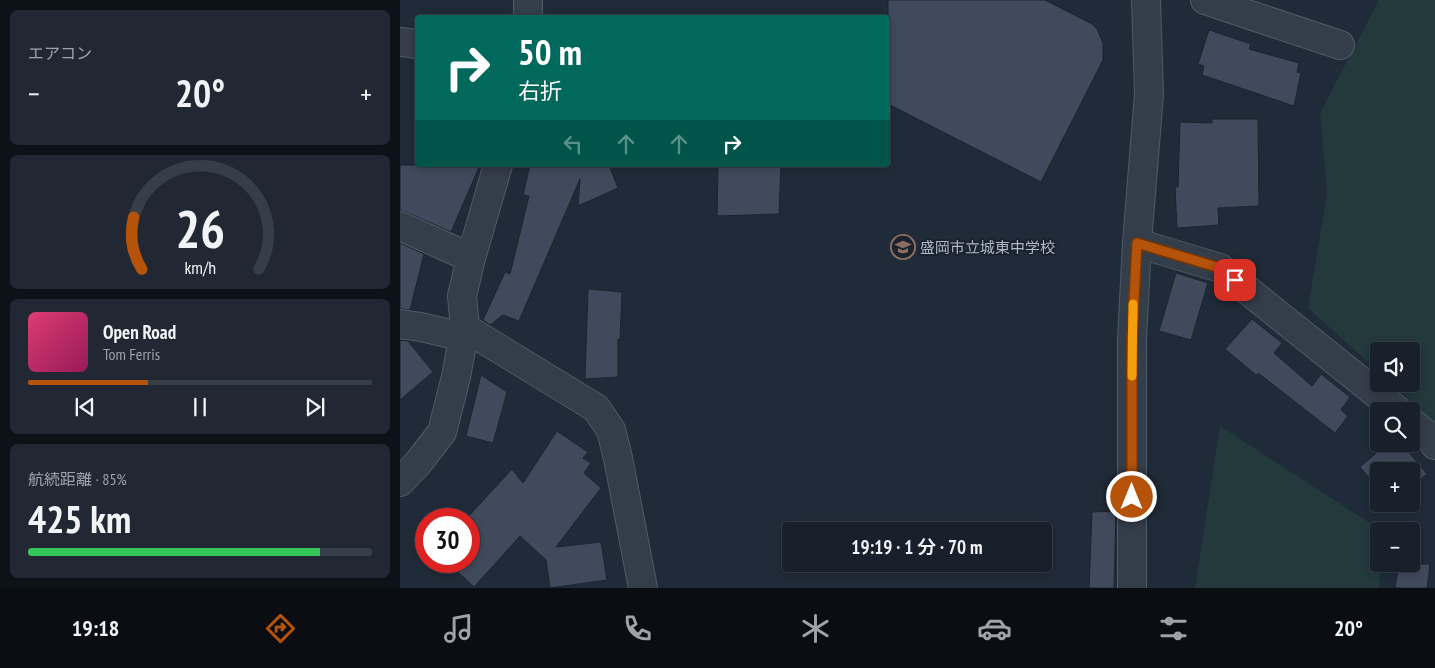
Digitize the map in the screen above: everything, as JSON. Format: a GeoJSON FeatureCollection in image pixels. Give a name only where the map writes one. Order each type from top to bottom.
{"type":"FeatureCollection","features":[{"type":"Feature","properties":{"kind":"street"},"geometry":{"type":"LineString","coordinates":[[528,0],[528,15]]}},
{"type":"Feature","properties":{"kind":"street"},"geometry":{"type":"LineString","coordinates":[[1132,588],[1132,339],[1137,243],[1149,94],[1146,0]]}},
{"type":"Feature","properties":{"kind":"street"},"geometry":{"type":"LineString","coordinates":[[1205,0],[1340,45]]}},
{"type":"Feature","properties":{"kind":"street"},"geometry":{"type":"LineString","coordinates":[[400,42],[415,44]]}},
{"type":"Feature","properties":{"kind":"street"},"geometry":{"type":"LineString","coordinates":[[400,482],[418,463],[442,432],[456,377],[464,333],[462,296],[497,167]]}},
{"type":"Feature","properties":{"kind":"street"},"geometry":{"type":"LineString","coordinates":[[400,226],[471,258]]}},
{"type":"Feature","properties":{"kind":"street"},"geometry":{"type":"LineString","coordinates":[[1137,243],[1220,268],[1387,402]]}},
{"type":"Feature","properties":{"kind":"street"},"geometry":{"type":"LineString","coordinates":[[400,324],[464,333],[596,408],[611,430],[616,449],[643,588]]}},
{"type":"Feature","properties":{"kind":"street"},"geometry":{"type":"LineString","coordinates":[[1420,429],[1431,438],[1435,445]]}},
{"type":"Feature","properties":{"kind":"green space"},"geometry":{"type":"Polygon","coordinates":[[[1379,0],[1435,0],[1435,423],[1420,409],[1420,402],[1412,402],[1401,392],[1420,392],[1420,342],[1370,342],[1370,364],[1308,308],[1327,194],[1320,113],[1379,0]]]}},
{"type":"Feature","properties":{"kind":"green space"},"geometry":{"type":"Polygon","coordinates":[[[1220,426],[1370,523],[1370,572],[1380,572],[1379,588],[1195,588],[1220,426]]]}},
{"type":"Feature","properties":{"kind":"building"},"geometry":{"type":"Polygon","coordinates":[[[888,0],[1045,0],[1092,24],[1097,29],[1103,43],[1103,60],[1041,182],[890,105],[890,15],[888,15],[888,0]]]}},
{"type":"Feature","properties":{"kind":"building"},"geometry":{"type":"Polygon","coordinates":[[[1209,30],[1251,44],[1249,49],[1299,63],[1297,72],[1301,73],[1294,106],[1202,75],[1204,66],[1198,64],[1209,30]]]}},
{"type":"Feature","properties":{"kind":"building"},"geometry":{"type":"Polygon","coordinates":[[[1212,119],[1258,119],[1259,206],[1218,208],[1219,225],[1177,228],[1175,187],[1178,187],[1180,122],[1212,123],[1212,119]]]}},
{"type":"Feature","properties":{"kind":"building"},"geometry":{"type":"Polygon","coordinates":[[[400,165],[415,165],[415,167],[479,167],[451,232],[400,211],[400,165]]]}},
{"type":"Feature","properties":{"kind":"building"},"geometry":{"type":"Polygon","coordinates":[[[530,167],[610,167],[618,188],[578,206],[580,179],[519,321],[503,315],[490,325],[483,320],[505,272],[510,274],[529,196],[523,195],[530,167]]]}},
{"type":"Feature","properties":{"kind":"building"},"geometry":{"type":"Polygon","coordinates":[[[718,167],[781,167],[779,214],[717,216],[718,167]]]}},
{"type":"Feature","properties":{"kind":"building"},"geometry":{"type":"Polygon","coordinates":[[[400,243],[424,254],[410,310],[400,309],[400,243]]]}},
{"type":"Feature","properties":{"kind":"building"},"geometry":{"type":"Polygon","coordinates":[[[1176,273],[1208,283],[1191,340],[1159,331],[1176,273]]]}},
{"type":"Feature","properties":{"kind":"building"},"geometry":{"type":"Polygon","coordinates":[[[588,289],[622,292],[620,340],[618,339],[618,377],[585,379],[588,289]]]}},
{"type":"Feature","properties":{"kind":"building"},"geometry":{"type":"Polygon","coordinates":[[[1252,319],[1282,343],[1274,353],[1312,386],[1321,374],[1350,397],[1341,410],[1348,416],[1335,433],[1258,373],[1256,375],[1225,349],[1252,319]]]}},
{"type":"Feature","properties":{"kind":"building"},"geometry":{"type":"Polygon","coordinates":[[[400,340],[408,341],[433,372],[400,400],[400,340]]]}},
{"type":"Feature","properties":{"kind":"building"},"geometry":{"type":"Polygon","coordinates":[[[481,375],[507,392],[493,443],[466,436],[481,375]]]}},
{"type":"Feature","properties":{"kind":"building"},"geometry":{"type":"Polygon","coordinates":[[[557,431],[588,452],[583,458],[591,463],[584,473],[601,488],[556,547],[601,542],[607,580],[550,588],[546,560],[520,536],[474,587],[459,573],[480,573],[480,508],[476,508],[512,469],[523,483],[557,431]]]}},
{"type":"Feature","properties":{"kind":"building"},"geometry":{"type":"Polygon","coordinates":[[[1378,452],[1409,452],[1417,462],[1370,462],[1370,479],[1360,467],[1378,452]]]}},
{"type":"Feature","properties":{"kind":"building"},"geometry":{"type":"Polygon","coordinates":[[[1420,466],[1427,474],[1420,480],[1420,466]]]}},
{"type":"Feature","properties":{"kind":"building"},"geometry":{"type":"Polygon","coordinates":[[[1116,511],[1114,588],[1089,588],[1092,512],[1116,511]]]}},
{"type":"Feature","properties":{"kind":"building"},"geometry":{"type":"Polygon","coordinates":[[[1420,564],[1430,564],[1427,588],[1395,588],[1398,572],[1420,572],[1420,564]]]}},
{"type":"Feature","properties":{"kind":"slow traffic"},"geometry":{"type":"LineString","coordinates":[[1132,376],[1133,304]]}},
{"type":"Feature","properties":{"kind":"place","name":"盛岡市立城東中学校"},"geometry":{"type":"Point","coordinates":[903,247]}},
{"type":"Feature","properties":{"kind":"route"},"geometry":{"type":"LineString","coordinates":[[1132,497],[1132,339],[1137,243],[1220,268],[1235,280]]}}]}
